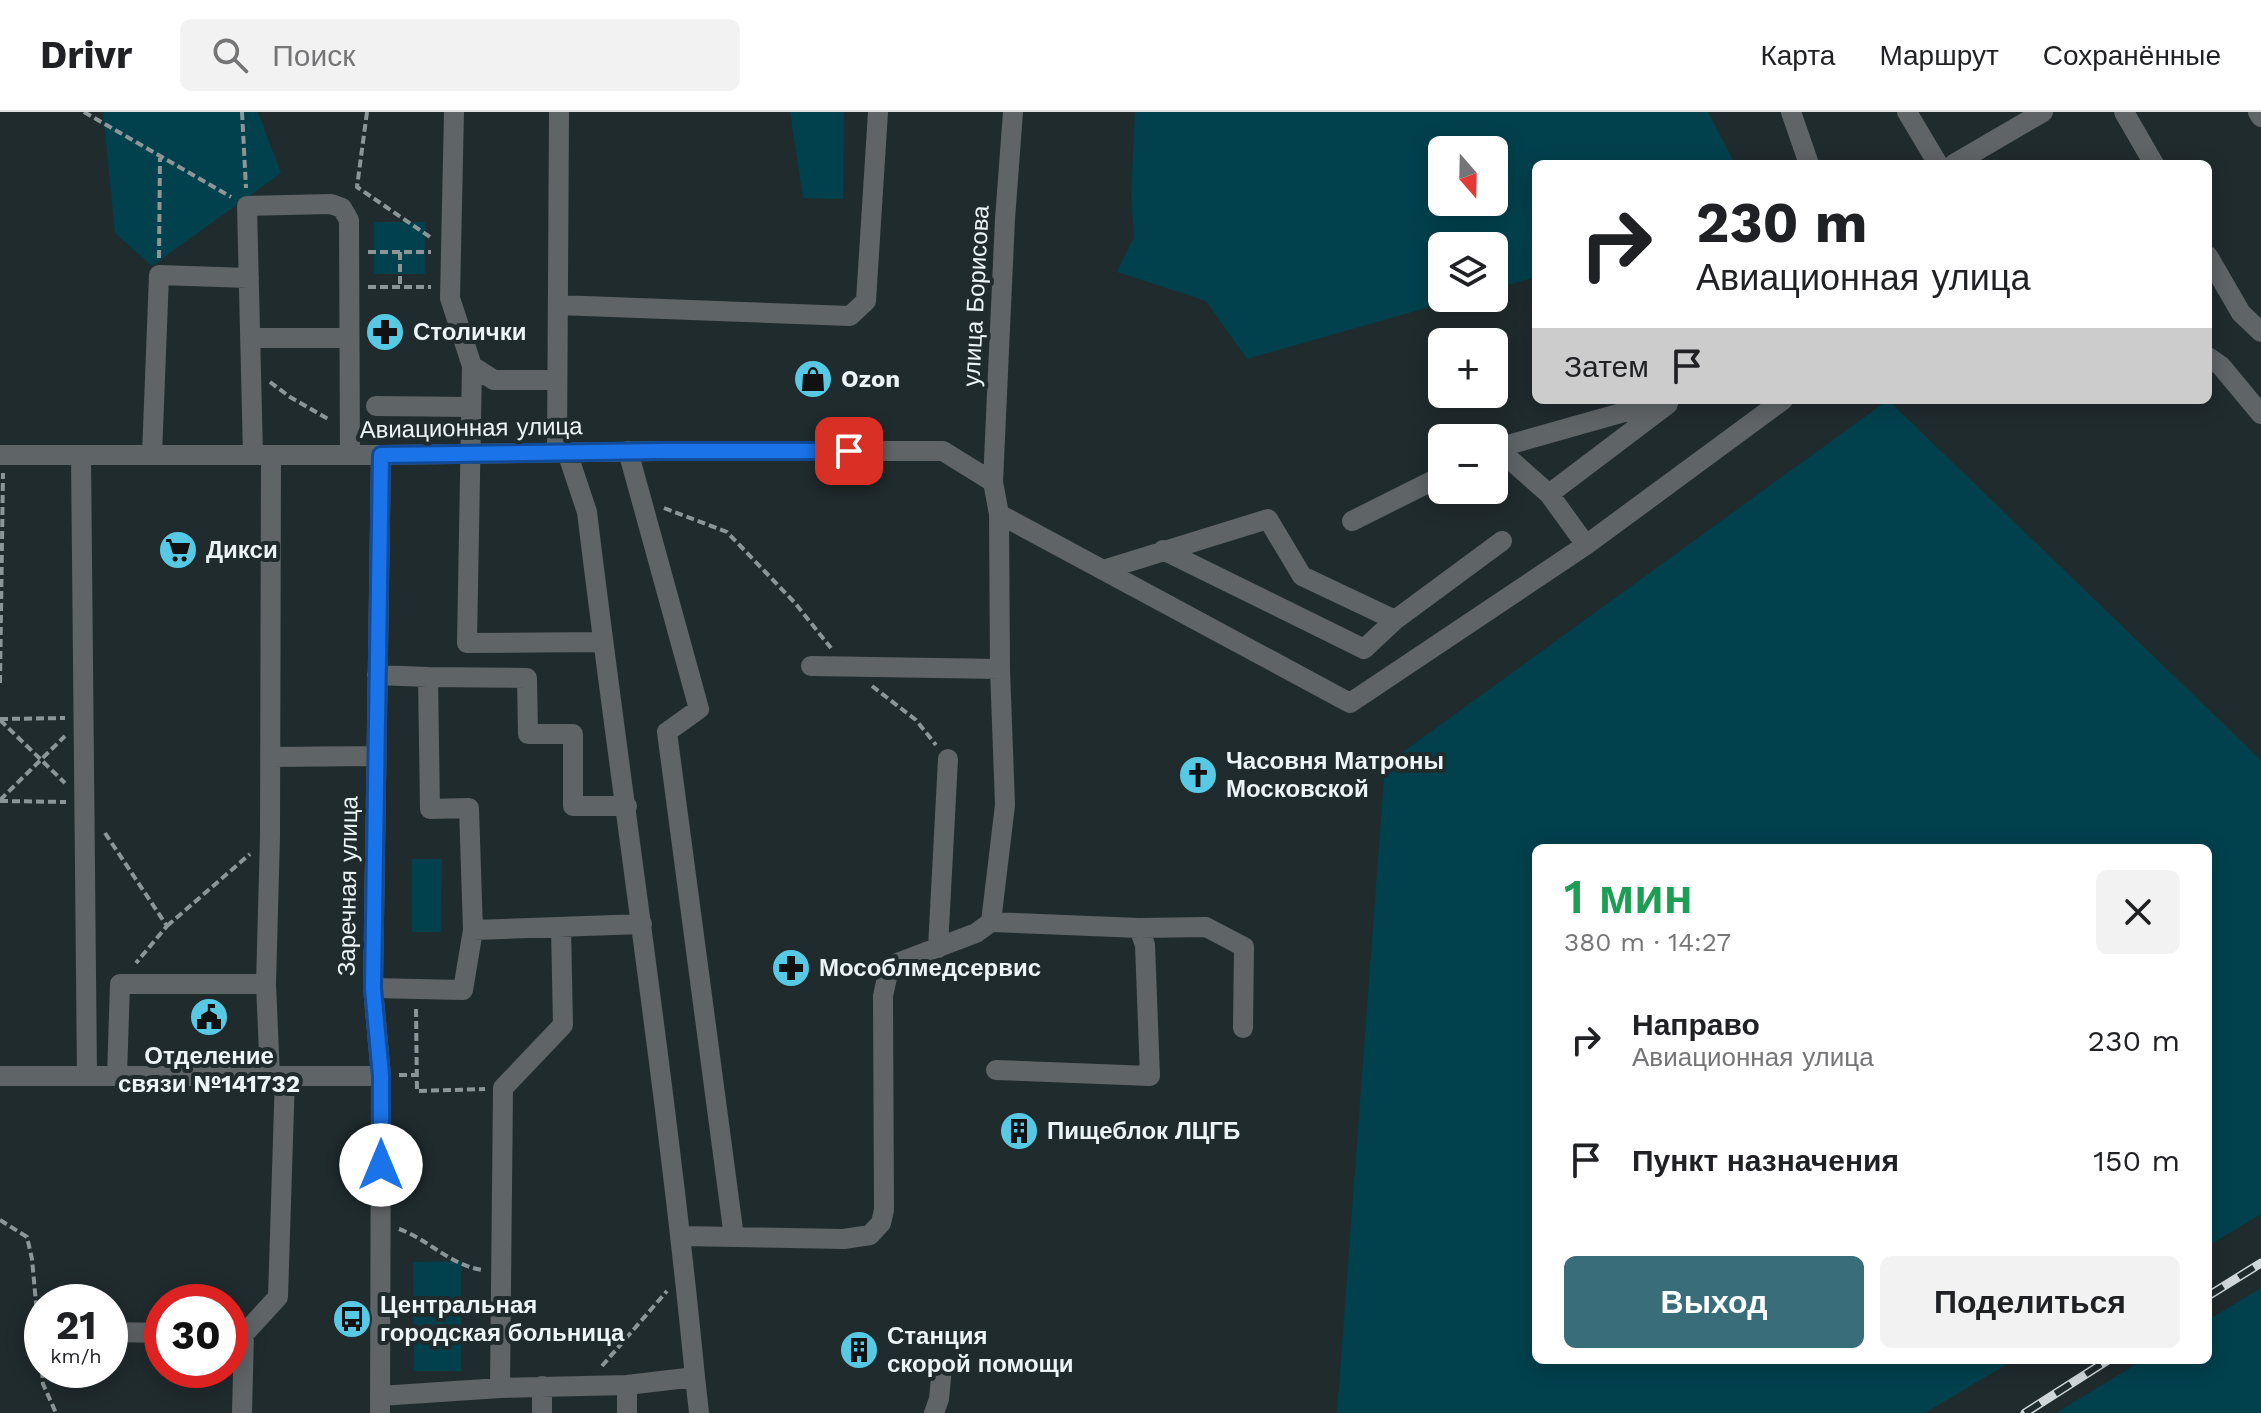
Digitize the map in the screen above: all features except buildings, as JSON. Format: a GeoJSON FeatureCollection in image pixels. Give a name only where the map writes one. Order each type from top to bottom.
{"type":"FeatureCollection","features":[{"type":"Feature","properties":{"kind":"street"},"geometry":{"type":"LineString","coordinates":[[454,112],[450,298],[472,366],[466,677]]}},
{"type":"Feature","properties":{"kind":"street"},"geometry":{"type":"LineString","coordinates":[[559,112],[557,380],[562,452],[587,512],[642,924],[685,1271],[699,1413]]}},
{"type":"Feature","properties":{"kind":"street"},"geometry":{"type":"LineString","coordinates":[[558,305],[850,316],[866,301],[878,112]]}},
{"type":"Feature","properties":{"kind":"street","name":"улица Борисова"},"geometry":{"type":"LineString","coordinates":[[991,922],[1005,805],[999,514],[993,482],[1013,112]]}},
{"type":"Feature","properties":{"kind":"street"},"geometry":{"type":"LineString","coordinates":[[1791,112],[1808,160]]}},
{"type":"Feature","properties":{"kind":"street"},"geometry":{"type":"LineString","coordinates":[[1907,112],[1936,160]]}},
{"type":"Feature","properties":{"kind":"street"},"geometry":{"type":"LineString","coordinates":[[1961,160],[2043,112]]}},
{"type":"Feature","properties":{"kind":"street"},"geometry":{"type":"LineString","coordinates":[[2124,112],[2152,160]]}},
{"type":"Feature","properties":{"kind":"street"},"geometry":{"type":"LineString","coordinates":[[248,1323],[278,1297],[278,1076],[266,984],[271,757],[262,455],[251,367],[247,206],[331,204],[342,208],[349,220],[350,455]]}},
{"type":"Feature","properties":{"kind":"street"},"geometry":{"type":"LineString","coordinates":[[2212,263],[2241,313],[2261,332]]}},
{"type":"Feature","properties":{"kind":"street"},"geometry":{"type":"LineString","coordinates":[[152,455],[159,275],[249,278]]}},
{"type":"Feature","properties":{"kind":"street"},"geometry":{"type":"LineString","coordinates":[[250,338],[349,338]]}},
{"type":"Feature","properties":{"kind":"street"},"geometry":{"type":"LineString","coordinates":[[2212,360],[2221,366],[2261,414]]}},
{"type":"Feature","properties":{"kind":"street"},"geometry":{"type":"LineString","coordinates":[[472,366],[494,380],[557,380]]}},
{"type":"Feature","properties":{"kind":"street"},"geometry":{"type":"LineString","coordinates":[[1508,444],[1653,404]]}},
{"type":"Feature","properties":{"kind":"street"},"geometry":{"type":"LineString","coordinates":[[1549,494],[1669,404]]}},
{"type":"Feature","properties":{"kind":"street"},"geometry":{"type":"LineString","coordinates":[[999,514],[1350,703],[1586,545],[1778,404]]}},
{"type":"Feature","properties":{"kind":"street"},"geometry":{"type":"LineString","coordinates":[[376,406],[471,407]]}},
{"type":"Feature","properties":{"kind":"street"},"geometry":{"type":"LineString","coordinates":[[628,451],[699,709],[667,732],[734,1237]]}},
{"type":"Feature","properties":{"kind":"street","name":"Авиационная улица"},"geometry":{"type":"LineString","coordinates":[[2,455],[943,451],[993,482]]}},
{"type":"Feature","properties":{"kind":"street"},"geometry":{"type":"LineString","coordinates":[[81,455],[87,1076]]}},
{"type":"Feature","properties":{"kind":"street","name":"Заречная улица"},"geometry":{"type":"LineString","coordinates":[[380,1405],[381,1076],[373,988],[381,455]]}},
{"type":"Feature","properties":{"kind":"street"},"geometry":{"type":"LineString","coordinates":[[1508,459],[1549,494],[1586,545]]}},
{"type":"Feature","properties":{"kind":"street"},"geometry":{"type":"LineString","coordinates":[[1352,521],[1428,483]]}},
{"type":"Feature","properties":{"kind":"street"},"geometry":{"type":"LineString","coordinates":[[1103,570],[1268,519],[1302,576],[1395,620]]}},
{"type":"Feature","properties":{"kind":"street"},"geometry":{"type":"LineString","coordinates":[[1163,550],[1364,649],[1395,620],[1502,541]]}},
{"type":"Feature","properties":{"kind":"street"},"geometry":{"type":"LineString","coordinates":[[467,643],[603,642]]}},
{"type":"Feature","properties":{"kind":"street"},"geometry":{"type":"LineString","coordinates":[[811,666],[1000,669]]}},
{"type":"Feature","properties":{"kind":"street"},"geometry":{"type":"LineString","coordinates":[[377,675],[527,678],[528,734],[573,734],[573,806],[627,806]]}},
{"type":"Feature","properties":{"kind":"street"},"geometry":{"type":"LineString","coordinates":[[373,988],[463,990],[473,930],[469,808],[430,809],[428,677]]}},
{"type":"Feature","properties":{"kind":"street"},"geometry":{"type":"LineString","coordinates":[[271,757],[375,756]]}},
{"type":"Feature","properties":{"kind":"street"},"geometry":{"type":"LineString","coordinates":[[938,948],[948,759]]}},
{"type":"Feature","properties":{"kind":"street"},"geometry":{"type":"LineString","coordinates":[[680,1236],[844,1239],[875,1232],[884,1210],[883,996],[888,973],[897,963],[976,933],[991,922],[1139,928],[1206,927],[1244,947],[1243,1028]]}},
{"type":"Feature","properties":{"kind":"street"},"geometry":{"type":"LineString","coordinates":[[473,930],[642,924]]}},
{"type":"Feature","properties":{"kind":"street"},"geometry":{"type":"LineString","coordinates":[[500,1388],[503,1088],[563,1025],[561,927]]}},
{"type":"Feature","properties":{"kind":"street"},"geometry":{"type":"LineString","coordinates":[[996,1070],[1150,1076],[1145,945],[1139,928]]}},
{"type":"Feature","properties":{"kind":"street"},"geometry":{"type":"LineString","coordinates":[[86,976],[97,976],[120,984],[266,984]]}},
{"type":"Feature","properties":{"kind":"street"},"geometry":{"type":"LineString","coordinates":[[117,1076],[120,984]]}},
{"type":"Feature","properties":{"kind":"street"},"geometry":{"type":"LineString","coordinates":[[0,1076],[381,1076]]}},
{"type":"Feature","properties":{"kind":"street"},"geometry":{"type":"LineString","coordinates":[[934,1413],[939,1399],[942,1367]]}},
{"type":"Feature","properties":{"kind":"street"},"geometry":{"type":"LineString","coordinates":[[380,1405],[500,1388],[627,1385],[695,1377]]}},
{"type":"Feature","properties":{"kind":"street"},"geometry":{"type":"LineString","coordinates":[[627,1385],[627,1413]]}},
{"type":"Feature","properties":{"kind":"street"},"geometry":{"type":"LineString","coordinates":[[542,1386],[542,1413]]}},
{"type":"Feature","properties":{"kind":"street"},"geometry":{"type":"LineString","coordinates":[[240,1388],[242,1413]]}},
{"type":"Feature","properties":{"kind":"path"},"geometry":{"type":"LineString","coordinates":[[84,112],[247,206]]}},
{"type":"Feature","properties":{"kind":"path"},"geometry":{"type":"LineString","coordinates":[[242,112],[247,206]]}},
{"type":"Feature","properties":{"kind":"path"},"geometry":{"type":"LineString","coordinates":[[367,112],[357,187],[451,252]]}},
{"type":"Feature","properties":{"kind":"path"},"geometry":{"type":"LineString","coordinates":[[159,275],[160,156]]}},
{"type":"Feature","properties":{"kind":"path"},"geometry":{"type":"LineString","coordinates":[[349,252],[451,252]]}},
{"type":"Feature","properties":{"kind":"path"},"geometry":{"type":"LineString","coordinates":[[400,252],[400,287]]}},
{"type":"Feature","properties":{"kind":"path"},"geometry":{"type":"LineString","coordinates":[[349,288],[450,287]]}},
{"type":"Feature","properties":{"kind":"path"},"geometry":{"type":"LineString","coordinates":[[251,367],[290,397],[350,430]]}},
{"type":"Feature","properties":{"kind":"path"},"geometry":{"type":"LineString","coordinates":[[0,683],[2,455]]}},
{"type":"Feature","properties":{"kind":"path"},"geometry":{"type":"LineString","coordinates":[[661,507],[727,532],[795,603],[845,665],[916,720],[948,759]]}},
{"type":"Feature","properties":{"kind":"path"},"geometry":{"type":"LineString","coordinates":[[0,719],[84,717]]}},
{"type":"Feature","properties":{"kind":"path"},"geometry":{"type":"LineString","coordinates":[[0,800],[84,717]]}},
{"type":"Feature","properties":{"kind":"path"},"geometry":{"type":"LineString","coordinates":[[0,800],[84,802]]}},
{"type":"Feature","properties":{"kind":"path"},"geometry":{"type":"LineString","coordinates":[[167,926],[270,836]]}},
{"type":"Feature","properties":{"kind":"path"},"geometry":{"type":"LineString","coordinates":[[416,989],[417,1091],[503,1088]]}},
{"type":"Feature","properties":{"kind":"path"},"geometry":{"type":"LineString","coordinates":[[0,1220],[27,1237],[34,1284]]}},
{"type":"Feature","properties":{"kind":"path"},"geometry":{"type":"LineString","coordinates":[[381,1225],[416,1235],[449,1258],[476,1269],[502,1272]]}},
{"type":"Feature","properties":{"kind":"path"},"geometry":{"type":"LineString","coordinates":[[585,1386],[685,1271]]}},
{"type":"Feature","properties":{"kind":"path"},"geometry":{"type":"LineString","coordinates":[[45,1388],[56,1413]]}},
{"type":"Feature","properties":{"kind":"shaded area"},"geometry":{"type":"Polygon","coordinates":[[[103,112],[258,112],[281,173],[152,266],[115,233],[103,112]]]}},
{"type":"Feature","properties":{"kind":"shaded area"},"geometry":{"type":"Polygon","coordinates":[[[790,112],[844,112],[843,199],[803,198],[790,112]]]}},
{"type":"Feature","properties":{"kind":"shaded area"},"geometry":{"type":"Polygon","coordinates":[[[1135,112],[1708,112],[1733,160],[1532,160],[1532,278],[1508,285],[1508,232],[1428,232],[1428,307],[1247,359],[1206,301],[1117,272],[1134,237],[1131,196],[1135,112]]]}},
{"type":"Feature","properties":{"kind":"shaded area"},"geometry":{"type":"Polygon","coordinates":[[[374,222],[425,222],[425,274],[374,274],[374,222]]]}},
{"type":"Feature","properties":{"kind":"shaded area"},"geometry":{"type":"Polygon","coordinates":[[[1882,404],[1892,404],[2261,760],[2261,1214],[2212,1244],[2212,844],[1532,844],[1532,1364],[2007,1364],[1925,1413],[1337,1413],[1385,765],[1882,404]]]}},
{"type":"Feature","properties":{"kind":"shaded area"},"geometry":{"type":"Polygon","coordinates":[[[412,859],[442,859],[441,932],[412,932],[412,859]]]}},
{"type":"Feature","properties":{"kind":"shaded area"},"geometry":{"type":"Polygon","coordinates":[[[461,1261],[461,1371],[414,1371],[413,1262],[461,1261]]]}},
{"type":"Feature","properties":{"kind":"shaded area"},"geometry":{"type":"Polygon","coordinates":[[[2261,1288],[2261,1413],[2056,1413],[2136,1364],[2212,1364],[2212,1318],[2261,1288]]]}},
{"type":"Feature","properties":{"kind":"railway"},"geometry":{"type":"LineString","coordinates":[[2212,1294],[2261,1263]]}},
{"type":"Feature","properties":{"kind":"railway"},"geometry":{"type":"LineString","coordinates":[[2025,1413],[2102,1364]]}},
{"type":"Feature","properties":{"kind":"place","name":"Столички"},"geometry":{"type":"Point","coordinates":[385,332]}},
{"type":"Feature","properties":{"kind":"place","name":"Ozon"},"geometry":{"type":"Point","coordinates":[813,379]}},
{"type":"Feature","properties":{"kind":"place","name":"Дикси"},"geometry":{"type":"Point","coordinates":[178,550]}},
{"type":"Feature","properties":{"kind":"place","name":"Часовня Матроны Московской"},"geometry":{"type":"Point","coordinates":[1198,775]}},
{"type":"Feature","properties":{"kind":"place","name":"Мособлмедсервис"},"geometry":{"type":"Point","coordinates":[791,968]}},
{"type":"Feature","properties":{"kind":"place","name":"Отделение связи №141732"},"geometry":{"type":"Point","coordinates":[209,1017]}},
{"type":"Feature","properties":{"kind":"place","name":"Пищеблок ЛЦГБ"},"geometry":{"type":"Point","coordinates":[1019,1131]}},
{"type":"Feature","properties":{"kind":"place","name":"Центральная городская больница"},"geometry":{"type":"Point","coordinates":[352,1319]}},
{"type":"Feature","properties":{"kind":"place","name":"Станция скорой помощи"},"geometry":{"type":"Point","coordinates":[859,1350]}},
{"type":"Feature","properties":{"kind":"route"},"geometry":{"type":"LineString","coordinates":[[381,1165],[381,1076],[373,988],[381,455],[849,451]]}}]}
